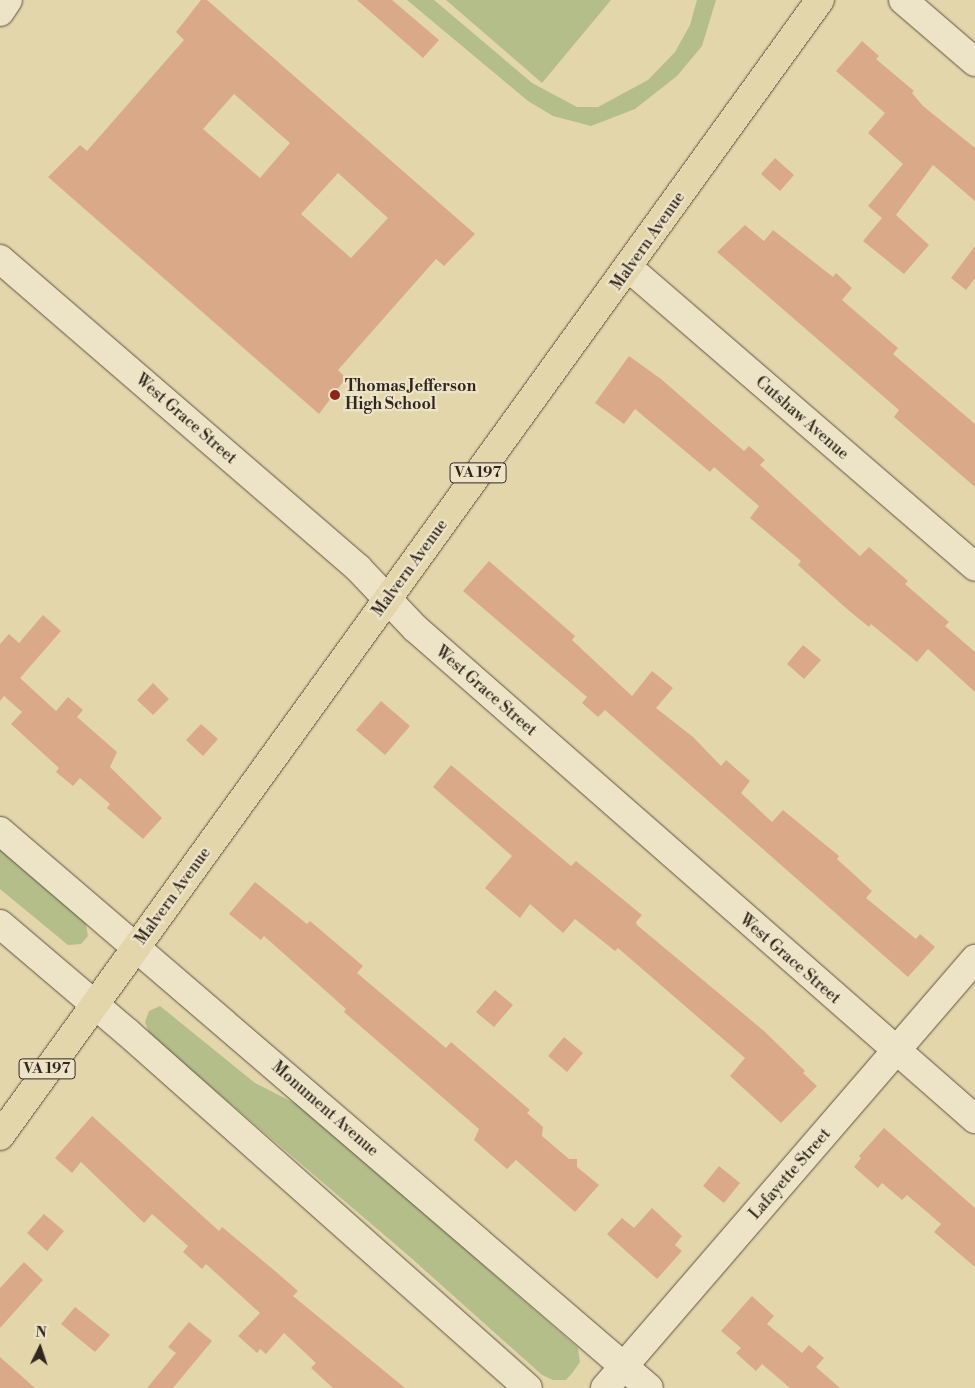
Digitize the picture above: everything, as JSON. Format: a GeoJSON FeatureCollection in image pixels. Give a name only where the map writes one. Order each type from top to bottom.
{"type":"FeatureCollection","features":[{"type":"Feature","properties":{"kind":"main road","name":"Malvern Avenue"},"geometry":{"type":"LineString","coordinates":[[0,1136],[94,1003],[629,268],[820,0]]}},
{"type":"Feature","properties":{"kind":"street"},"geometry":{"type":"LineString","coordinates":[[0,12],[8,0]]}},
{"type":"Feature","properties":{"kind":"street"},"geometry":{"type":"LineString","coordinates":[[903,0],[975,62]]}},
{"type":"Feature","properties":{"kind":"street","name":"West Grace Street"},"geometry":{"type":"LineString","coordinates":[[0,259],[358,568],[414,628],[895,1052],[975,1119]]}},
{"type":"Feature","properties":{"kind":"street","name":"Cutshaw Avenue"},"geometry":{"type":"LineString","coordinates":[[629,268],[975,567]]}},
{"type":"Feature","properties":{"kind":"street","name":"Monument Avenue"},"geometry":{"type":"LineString","coordinates":[[0,831],[649,1388]]}},
{"type":"Feature","properties":{"kind":"street"},"geometry":{"type":"LineString","coordinates":[[0,924],[94,1003],[528,1388]]}},
{"type":"Feature","properties":{"kind":"street","name":"Lafayette Street"},"geometry":{"type":"LineString","coordinates":[[605,1388],[975,959]]}},
{"type":"Feature","properties":{"kind":"green space"},"geometry":{"type":"Polygon","coordinates":[[[407,0],[434,0],[532,83],[577,107],[598,107],[648,80],[675,52],[690,25],[697,0],[716,0],[702,46],[677,76],[635,109],[591,126],[553,116],[528,101],[407,0]]]}},
{"type":"Feature","properties":{"kind":"green space"},"geometry":{"type":"Polygon","coordinates":[[[446,0],[611,0],[542,83],[446,0]]]}},
{"type":"Feature","properties":{"kind":"green space"},"geometry":{"type":"Polygon","coordinates":[[[0,847],[85,920],[88,936],[81,944],[68,945],[0,889],[0,847]]]}},
{"type":"Feature","properties":{"kind":"green space"},"geometry":{"type":"Polygon","coordinates":[[[160,1006],[255,1083],[304,1108],[578,1348],[580,1362],[566,1380],[553,1380],[542,1375],[410,1257],[150,1035],[145,1022],[149,1011],[160,1006]]]}},
{"type":"Feature","properties":{"kind":"building"},"geometry":{"type":"Polygon","coordinates":[[[201,0],[207,0],[475,234],[444,266],[436,259],[338,370],[346,378],[319,414],[48,177],[80,145],[87,151],[184,40],[176,32],[201,0]],[[234,94],[203,129],[260,178],[290,143],[234,94]],[[338,173],[301,214],[351,258],[388,218],[338,173]]]}},
{"type":"Feature","properties":{"kind":"building"},"geometry":{"type":"Polygon","coordinates":[[[357,0],[392,0],[439,40],[423,58],[357,0]]]}},
{"type":"Feature","properties":{"kind":"building"},"geometry":{"type":"Polygon","coordinates":[[[862,41],[879,56],[876,59],[914,91],[912,93],[923,106],[975,148],[975,201],[933,165],[896,215],[929,245],[904,274],[863,241],[882,218],[868,206],[903,164],[868,133],[885,113],[836,71],[862,41]]]}},
{"type":"Feature","properties":{"kind":"building"},"geometry":{"type":"Polygon","coordinates":[[[775,158],[794,175],[780,191],[761,174],[775,158]]]}},
{"type":"Feature","properties":{"kind":"building"},"geometry":{"type":"Polygon","coordinates":[[[745,225],[764,241],[773,230],[833,277],[836,273],[852,288],[842,300],[898,348],[893,354],[975,424],[975,487],[894,417],[899,410],[717,252],[745,225]]]}},
{"type":"Feature","properties":{"kind":"building"},"geometry":{"type":"Polygon","coordinates":[[[975,246],[975,278],[966,290],[951,278],[975,246]]]}},
{"type":"Feature","properties":{"kind":"building"},"geometry":{"type":"Polygon","coordinates":[[[629,356],[661,379],[744,451],[749,446],[765,460],[760,465],[860,556],[869,547],[908,581],[905,584],[949,622],[945,626],[975,652],[975,692],[928,649],[917,662],[871,624],[869,627],[847,609],[798,565],[801,561],[750,518],[759,506],[714,467],[710,472],[635,409],[624,424],[595,403],[629,356]]]}},
{"type":"Feature","properties":{"kind":"building"},"geometry":{"type":"Polygon","coordinates":[[[489,561],[575,636],[572,640],[632,696],[652,671],[673,688],[656,708],[693,737],[721,766],[726,760],[750,781],[741,793],[772,822],[783,810],[839,856],[837,859],[872,891],[866,898],[916,939],[920,934],[935,947],[908,977],[605,710],[598,717],[582,703],[587,697],[463,591],[489,561]]]}},
{"type":"Feature","properties":{"kind":"building"},"geometry":{"type":"Polygon","coordinates":[[[43,615],[61,631],[20,678],[56,711],[68,697],[83,710],[77,717],[117,752],[110,767],[162,818],[143,839],[107,808],[110,804],[80,778],[73,786],[56,772],[59,768],[11,724],[22,712],[4,696],[0,701],[0,644],[9,634],[19,643],[43,615]]]}},
{"type":"Feature","properties":{"kind":"building"},"geometry":{"type":"Polygon","coordinates":[[[803,645],[821,660],[804,679],[787,664],[803,645]]]}},
{"type":"Feature","properties":{"kind":"building"},"geometry":{"type":"Polygon","coordinates":[[[153,683],[169,699],[153,715],[137,700],[153,683]]]}},
{"type":"Feature","properties":{"kind":"building"},"geometry":{"type":"Polygon","coordinates":[[[381,701],[410,726],[385,755],[356,730],[381,701]]]}},
{"type":"Feature","properties":{"kind":"building"},"geometry":{"type":"Polygon","coordinates":[[[201,724],[218,739],[203,756],[186,740],[201,724]]]}},
{"type":"Feature","properties":{"kind":"building"},"geometry":{"type":"Polygon","coordinates":[[[451,765],[571,866],[576,861],[642,915],[636,922],[637,925],[764,1031],[805,1071],[803,1073],[817,1086],[781,1123],[730,1076],[745,1058],[618,948],[615,951],[575,919],[563,933],[530,904],[520,918],[485,888],[512,856],[433,787],[451,765]]]}},
{"type":"Feature","properties":{"kind":"building"},"geometry":{"type":"Polygon","coordinates":[[[255,882],[307,924],[310,921],[363,966],[357,973],[446,1048],[451,1042],[530,1110],[527,1113],[543,1127],[542,1136],[569,1159],[577,1159],[577,1167],[599,1185],[575,1212],[516,1160],[507,1169],[474,1140],[479,1129],[344,1012],[346,1009],[264,936],[261,940],[229,914],[255,882]]]}},
{"type":"Feature","properties":{"kind":"building"},"geometry":{"type":"Polygon","coordinates":[[[495,990],[513,1005],[494,1027],[476,1012],[495,990]]]}},
{"type":"Feature","properties":{"kind":"building"},"geometry":{"type":"Polygon","coordinates":[[[564,1037],[583,1053],[567,1072],[548,1056],[564,1037]]]}},
{"type":"Feature","properties":{"kind":"building"},"geometry":{"type":"Polygon","coordinates":[[[92,1116],[219,1231],[222,1227],[298,1291],[293,1296],[405,1388],[333,1388],[311,1368],[316,1363],[284,1333],[266,1354],[260,1349],[257,1353],[238,1336],[260,1313],[206,1264],[202,1269],[183,1252],[188,1246],[152,1214],[144,1223],[81,1162],[72,1173],[55,1158],[92,1116]]]}},
{"type":"Feature","properties":{"kind":"building"},"geometry":{"type":"Polygon","coordinates":[[[884,1128],[975,1208],[975,1267],[934,1232],[941,1224],[907,1195],[902,1200],[882,1183],[878,1188],[854,1167],[861,1158],[859,1156],[884,1128]]]}},
{"type":"Feature","properties":{"kind":"building"},"geometry":{"type":"Polygon","coordinates":[[[719,1166],[740,1183],[724,1203],[703,1186],[719,1166]]]}},
{"type":"Feature","properties":{"kind":"building"},"geometry":{"type":"Polygon","coordinates":[[[652,1208],[682,1236],[675,1245],[682,1251],[657,1279],[607,1234],[622,1218],[634,1228],[652,1208]]]}},
{"type":"Feature","properties":{"kind":"building"},"geometry":{"type":"Polygon","coordinates":[[[44,1214],[64,1231],[47,1251],[27,1233],[44,1214]]]}},
{"type":"Feature","properties":{"kind":"building"},"geometry":{"type":"Polygon","coordinates":[[[24,1262],[43,1280],[0,1328],[0,1288],[24,1262]]]}},
{"type":"Feature","properties":{"kind":"building"},"geometry":{"type":"Polygon","coordinates":[[[752,1296],[774,1316],[767,1324],[802,1353],[809,1345],[824,1358],[816,1367],[840,1388],[790,1388],[762,1364],[756,1371],[736,1353],[741,1348],[721,1331],[752,1296]]]}},
{"type":"Feature","properties":{"kind":"building"},"geometry":{"type":"Polygon","coordinates":[[[75,1307],[110,1335],[95,1352],[61,1324],[75,1307]]]}},
{"type":"Feature","properties":{"kind":"building"},"geometry":{"type":"Polygon","coordinates":[[[189,1322],[212,1341],[173,1388],[147,1388],[176,1353],[168,1347],[189,1322]]]}},
{"type":"Feature","properties":{"kind":"building"},"geometry":{"type":"Polygon","coordinates":[[[0,1357],[35,1388],[0,1388],[0,1357]]]}},
{"type":"Feature","properties":{"kind":"place","name":"Thomas Jefferson High School"},"geometry":{"type":"Point","coordinates":[335,395]}}]}
